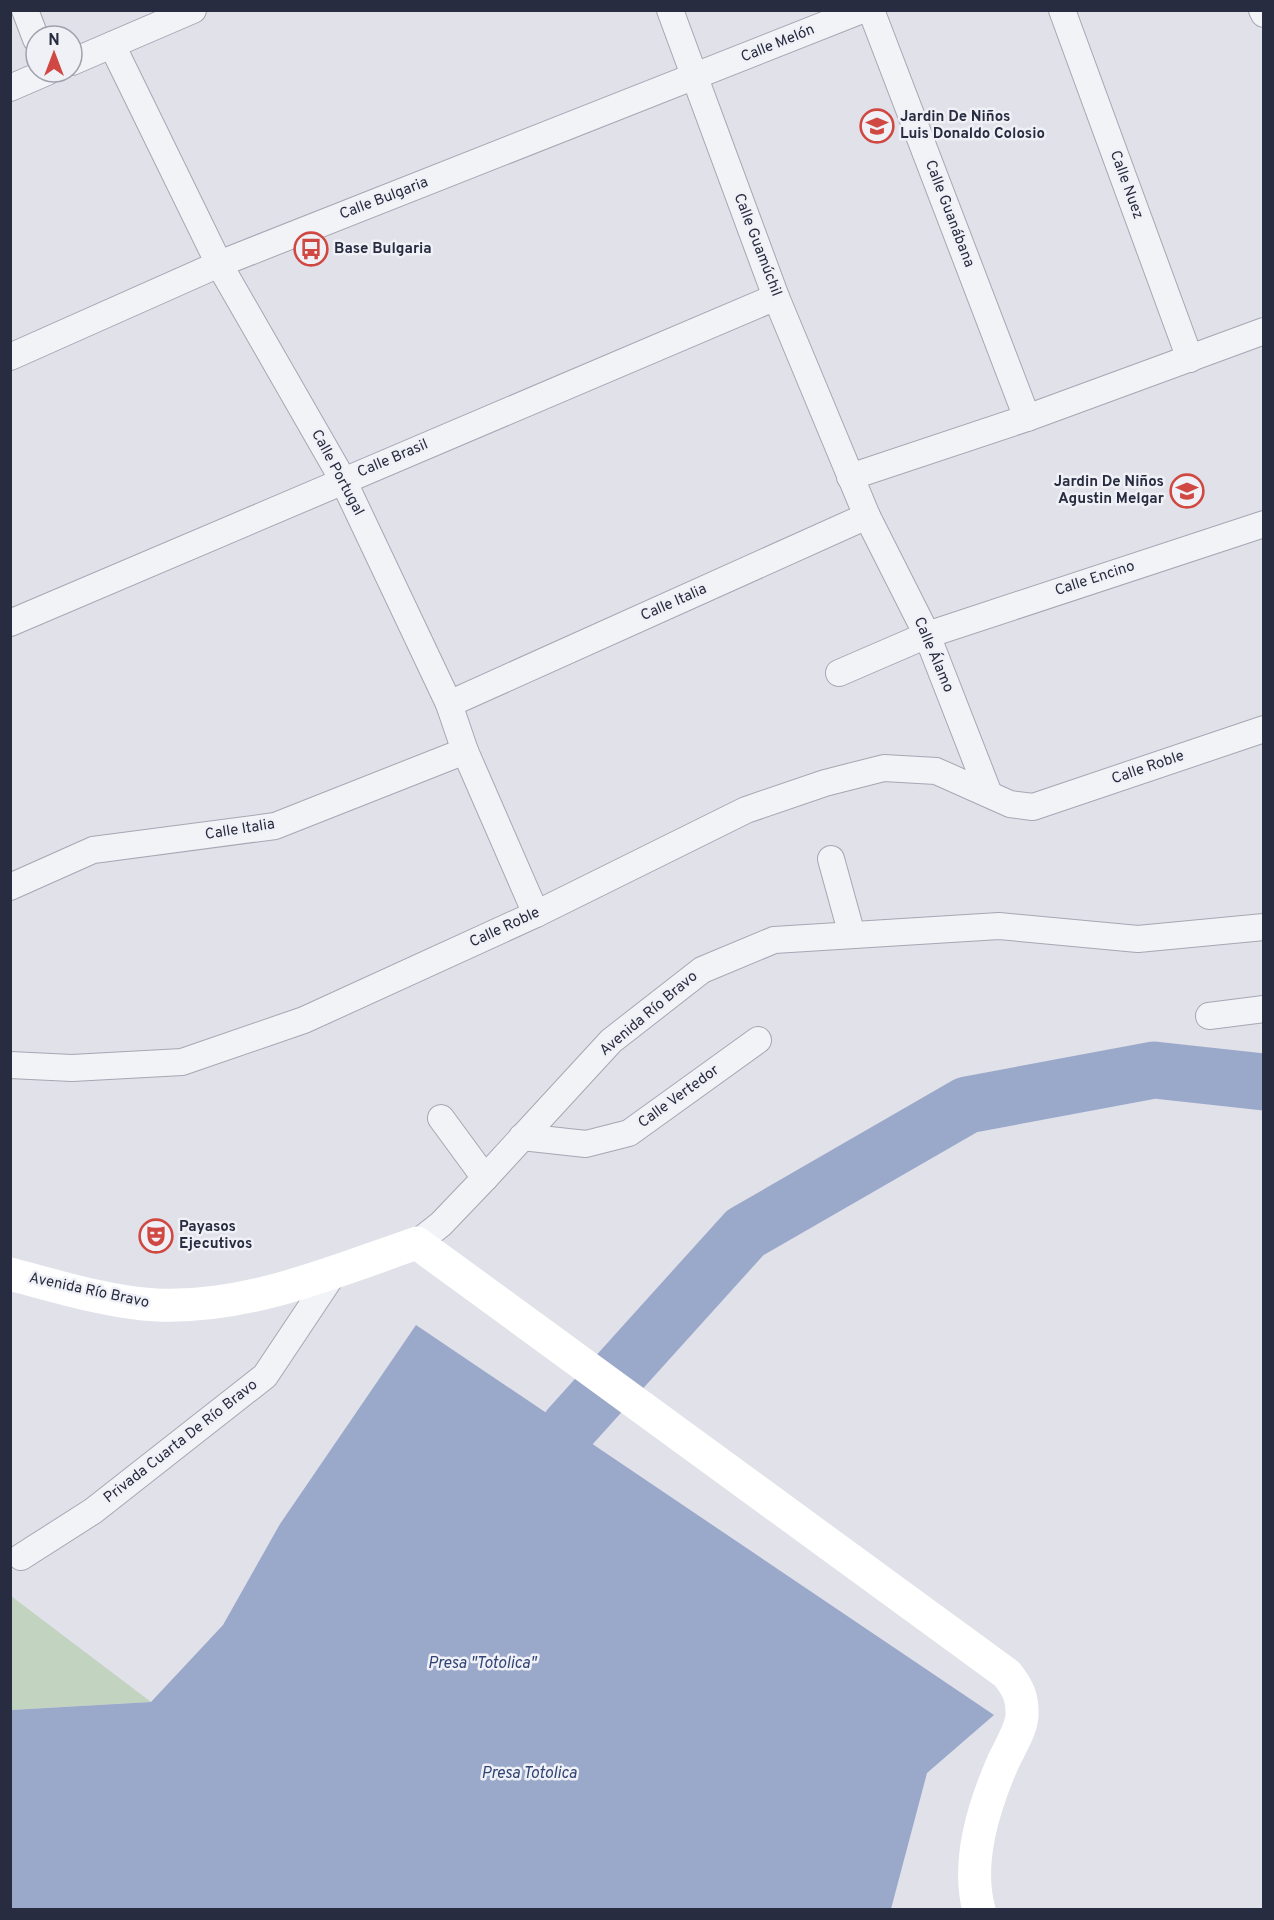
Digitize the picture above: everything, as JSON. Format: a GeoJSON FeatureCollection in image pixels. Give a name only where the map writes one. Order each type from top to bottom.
{"type":"FeatureCollection","features":[{"type":"Feature","properties":{"kind":"street"},"geometry":{"type":"LineString","coordinates":[[84,57],[193,10]]}},
{"type":"Feature","properties":{"kind":"street","name":"Calle Guamúchil"},"geometry":{"type":"LineString","coordinates":[[670,10],[776,297],[850,477]]}},
{"type":"Feature","properties":{"kind":"street","name":"Calle Melón"},"geometry":{"type":"LineString","coordinates":[[694,78],[862,10]]}},
{"type":"Feature","properties":{"kind":"street","name":"Calle Guanábana"},"geometry":{"type":"LineString","coordinates":[[871,10],[1027,418]]}},
{"type":"Feature","properties":{"kind":"street","name":"Calle Nuez"},"geometry":{"type":"LineString","coordinates":[[1062,10],[1190,359]]}},
{"type":"Feature","properties":{"kind":"street","name":"Calle Portugal"},"geometry":{"type":"LineString","coordinates":[[112,45],[219,264],[343,480],[449,704],[465,751],[536,914]]}},
{"type":"Feature","properties":{"kind":"street","name":"Calle Bulgaria"},"geometry":{"type":"LineString","coordinates":[[10,357],[219,264],[694,78]]}},
{"type":"Feature","properties":{"kind":"street"},"geometry":{"type":"LineString","coordinates":[[10,88],[24,82]]}},
{"type":"Feature","properties":{"kind":"street","name":"Calle Brasil"},"geometry":{"type":"LineString","coordinates":[[10,623],[776,297]]}},
{"type":"Feature","properties":{"kind":"street"},"geometry":{"type":"LineString","coordinates":[[850,477],[1027,418],[1263,331]]}},
{"type":"Feature","properties":{"kind":"street","name":"Calle Álamo"},"geometry":{"type":"LineString","coordinates":[[850,477],[867,516],[927,635],[989,794]]}},
{"type":"Feature","properties":{"kind":"street","name":"Calle Italia"},"geometry":{"type":"LineString","coordinates":[[449,704],[867,516]]}},
{"type":"Feature","properties":{"kind":"street","name":"Calle Encino"},"geometry":{"type":"LineString","coordinates":[[839,673],[927,635],[1263,524]]}},
{"type":"Feature","properties":{"kind":"street","name":"Calle Roble"},"geometry":{"type":"LineString","coordinates":[[10,1065],[72,1068],[182,1062],[304,1020],[536,914],[746,810],[825,783],[884,768],[936,771],[1010,804],[1033,807],[1263,729]]}},
{"type":"Feature","properties":{"kind":"street","name":"Calle Italia"},"geometry":{"type":"LineString","coordinates":[[10,886],[93,850],[275,826],[465,751]]}},
{"type":"Feature","properties":{"kind":"street"},"geometry":{"type":"LineString","coordinates":[[831,859],[852,935]]}},
{"type":"Feature","properties":{"kind":"street","name":"Avenida Río Bravo"},"geometry":{"type":"LineString","coordinates":[[10,1274],[80,1292],[156,1305],[228,1303],[335,1271],[417,1243],[441,1224],[611,1041],[702,969],[774,940],[999,926],[1138,939],[1263,927]]}},
{"type":"Feature","properties":{"kind":"street"},"geometry":{"type":"LineString","coordinates":[[1209,1016],[1263,1010]]}},
{"type":"Feature","properties":{"kind":"street","name":"Calle Vertedor"},"geometry":{"type":"LineString","coordinates":[[522,1137],[586,1144],[629,1133],[759,1040]]}},
{"type":"Feature","properties":{"kind":"street"},"geometry":{"type":"LineString","coordinates":[[441,1118],[485,1178]]}},
{"type":"Feature","properties":{"kind":"street"},"geometry":{"type":"LineString","coordinates":[[417,1243],[1007,1674],[1021,1692],[1022,1718],[987,1799],[977,1848],[976,1899],[979,1910]]}},
{"type":"Feature","properties":{"kind":"street","name":"Privada Cuarta De Río Bravo"},"geometry":{"type":"LineString","coordinates":[[21,1557],[93,1511],[265,1376],[335,1271]]}},
{"type":"Feature","properties":{"kind":"green space"},"geometry":{"type":"Polygon","coordinates":[[[11,1596],[151,1702],[11,1710],[11,1596]]]}},
{"type":"Feature","properties":{"kind":"water","name":"Presa \"Totolica\""},"geometry":{"type":"Polygon","coordinates":[[[416,1325],[994,1715],[927,1773],[891,1909],[11,1909],[11,1710],[151,1702],[223,1625],[280,1524],[416,1325]]]}},
{"type":"Feature","properties":{"kind":"waterway"},"geometry":{"type":"LineString","coordinates":[[569,1428],[745,1233],[967,1105],[1154,1070],[1264,1082]]}},
{"type":"Feature","properties":{"kind":"place","name":"Jardin De Niños Luis Donaldo Colosio"},"geometry":{"type":"Point","coordinates":[877,126]}},
{"type":"Feature","properties":{"kind":"place","name":"Base Bulgaria"},"geometry":{"type":"Point","coordinates":[311,249]}},
{"type":"Feature","properties":{"kind":"place","name":"Jardin De Niños Agustin Melgar"},"geometry":{"type":"Point","coordinates":[1187,491]}},
{"type":"Feature","properties":{"kind":"place","name":"Payasos Ejecutivos"},"geometry":{"type":"Point","coordinates":[156,1236]}},
{"type":"Feature","properties":{"kind":"water label","name":"Presa Totolica"},"geometry":{"type":"Point","coordinates":[529,1774]}}]}
